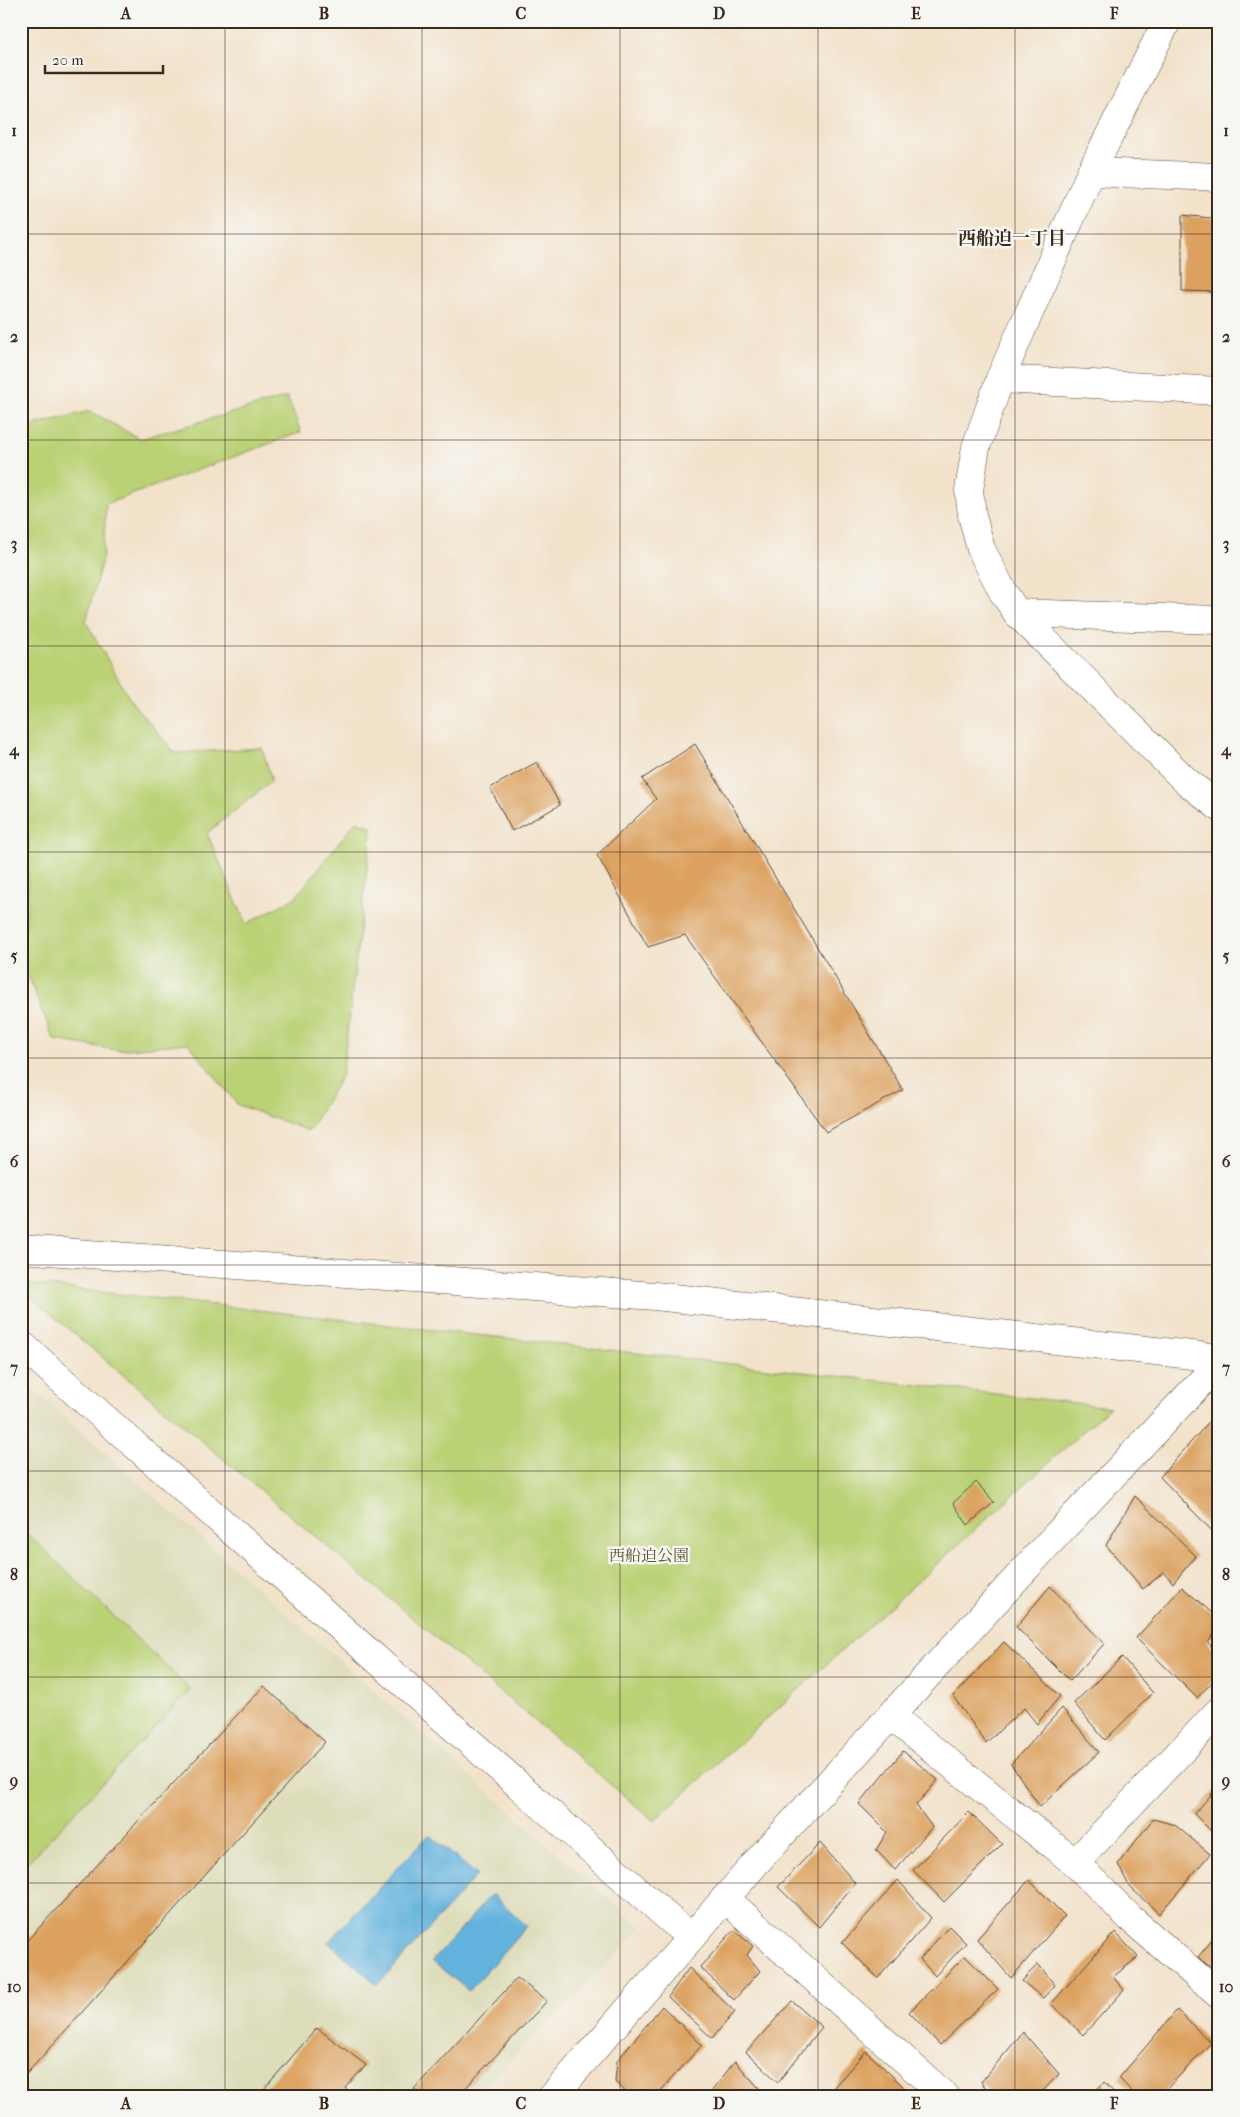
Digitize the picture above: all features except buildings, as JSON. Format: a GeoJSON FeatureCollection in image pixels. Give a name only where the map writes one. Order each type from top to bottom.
{"type":"FeatureCollection","features":[{"type":"Feature","properties":{"kind":"street"},"geometry":{"type":"LineString","coordinates":[[1167,21],[1091,172],[1000,379],[976,447],[969,490],[972,515],[981,549],[1003,592],[1017,612],[1186,782],[1219,807]]}},
{"type":"Feature","properties":{"kind":"street"},"geometry":{"type":"LineString","coordinates":[[1091,172],[1219,177]]}},
{"type":"Feature","properties":{"kind":"street"},"geometry":{"type":"LineString","coordinates":[[1000,379],[1219,391]]}},
{"type":"Feature","properties":{"kind":"street"},"geometry":{"type":"LineString","coordinates":[[1017,612],[1219,620]]}},
{"type":"Feature","properties":{"kind":"street"},"geometry":{"type":"LineString","coordinates":[[21,1249],[655,1296],[1219,1358]]}},
{"type":"Feature","properties":{"kind":"street"},"geometry":{"type":"LineString","coordinates":[[21,1344],[691,1938]]}},
{"type":"Feature","properties":{"kind":"street"},"geometry":{"type":"LineString","coordinates":[[557,2095],[726,1898],[1048,1545],[1219,1363]]}},
{"type":"Feature","properties":{"kind":"street"},"geometry":{"type":"LineString","coordinates":[[1075,1863],[1219,1711]]}},
{"type":"Feature","properties":{"kind":"street"},"geometry":{"type":"LineString","coordinates":[[892,1716],[1075,1863],[1130,1918],[1219,1995]]}},
{"type":"Feature","properties":{"kind":"street"},"geometry":{"type":"LineString","coordinates":[[726,1898],[945,2096]]}},
{"type":"Feature","properties":{"kind":"shaded area"},"geometry":{"type":"Polygon","coordinates":[[[21,1379],[642,1928],[475,2096],[21,2096],[21,1379]]]}},
{"type":"Feature","properties":{"kind":"green space"},"geometry":{"type":"Polygon","coordinates":[[[287,397],[301,432],[106,504],[103,556],[86,622],[131,701],[175,753],[262,748],[272,781],[207,833],[246,924],[296,897],[356,821],[372,827],[342,1075],[309,1131],[238,1105],[188,1043],[118,1050],[54,1040],[21,958],[27,907],[29,842],[21,814],[21,428],[90,411],[140,439],[287,397]]]}},
{"type":"Feature","properties":{"kind":"green space","name":"西船迫公園"},"geometry":{"type":"Polygon","coordinates":[[[21,1283],[1110,1407],[654,1821],[21,1289],[21,1283]]]}},
{"type":"Feature","properties":{"kind":"green space"},"geometry":{"type":"Polygon","coordinates":[[[21,1528],[191,1690],[21,1869],[21,1528]]]}},
{"type":"Feature","properties":{"kind":"water"},"geometry":{"type":"Polygon","coordinates":[[[429,1835],[477,1875],[378,1985],[328,1942],[429,1835]]]}},
{"type":"Feature","properties":{"kind":"water"},"geometry":{"type":"Polygon","coordinates":[[[492,1894],[527,1926],[469,1991],[432,1961],[492,1894]]]}},
{"type":"Feature","properties":{"kind":"district","name":"西船迫一丁目"},"geometry":{"type":"Point","coordinates":[1012,238]}}]}
